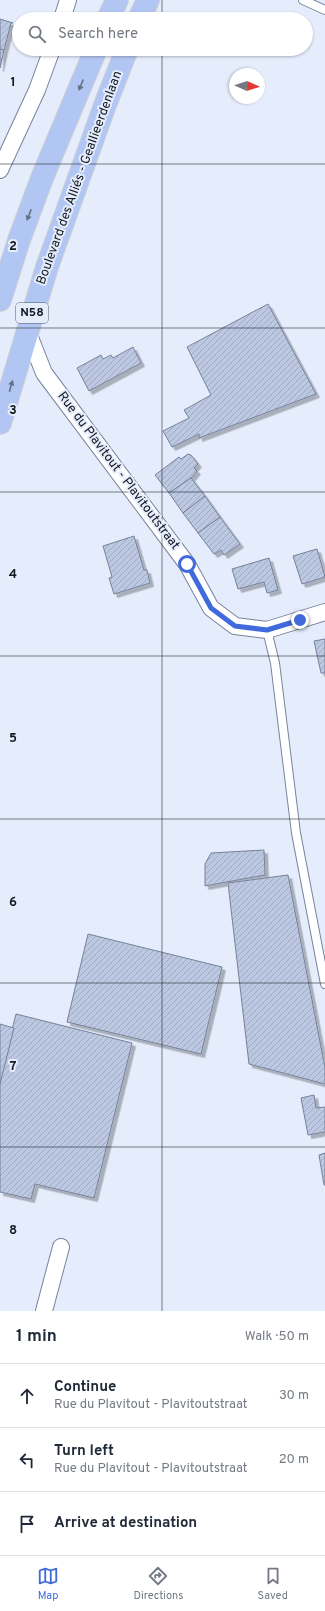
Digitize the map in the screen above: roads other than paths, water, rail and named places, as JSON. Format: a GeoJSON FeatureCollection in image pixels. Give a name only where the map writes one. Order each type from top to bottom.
{"type":"FeatureCollection","features":[{"type":"Feature","properties":{"kind":"highway"},"geometry":{"type":"LineString","coordinates":[[111,12],[117,0]]}},
{"type":"Feature","properties":{"kind":"highway"},"geometry":{"type":"LineString","coordinates":[[142,12],[148,0]]}},
{"type":"Feature","properties":{"kind":"highway","name":"N58"},"geometry":{"type":"LineString","coordinates":[[0,300],[19,240],[42,178],[93,56]]}},
{"type":"Feature","properties":{"kind":"highway","name":"Boulevard des Alliés - Geallieerdenlaan"},"geometry":{"type":"LineString","coordinates":[[0,424],[27,330],[69,204],[124,56]]}},
{"type":"Feature","properties":{"kind":"street"},"geometry":{"type":"LineString","coordinates":[[64,12],[68,0]]}},
{"type":"Feature","properties":{"kind":"street"},"geometry":{"type":"LineString","coordinates":[[0,170],[37,90],[49,56]]}},
{"type":"Feature","properties":{"kind":"street","name":"Rue du Plavitout - Plavitoutstraat"},"geometry":{"type":"LineString","coordinates":[[27,330],[44,373],[187,564],[211,608],[235,626],[267,630],[325,612]]}},
{"type":"Feature","properties":{"kind":"street"},"geometry":{"type":"LineString","coordinates":[[44,1311],[61,1247]]}},
{"type":"Feature","properties":{"kind":"lane"},"geometry":{"type":"LineString","coordinates":[[303,0],[325,10]]}},
{"type":"Feature","properties":{"kind":"lane"},"geometry":{"type":"LineString","coordinates":[[267,630],[275,663],[296,833],[325,984]]}}]}
